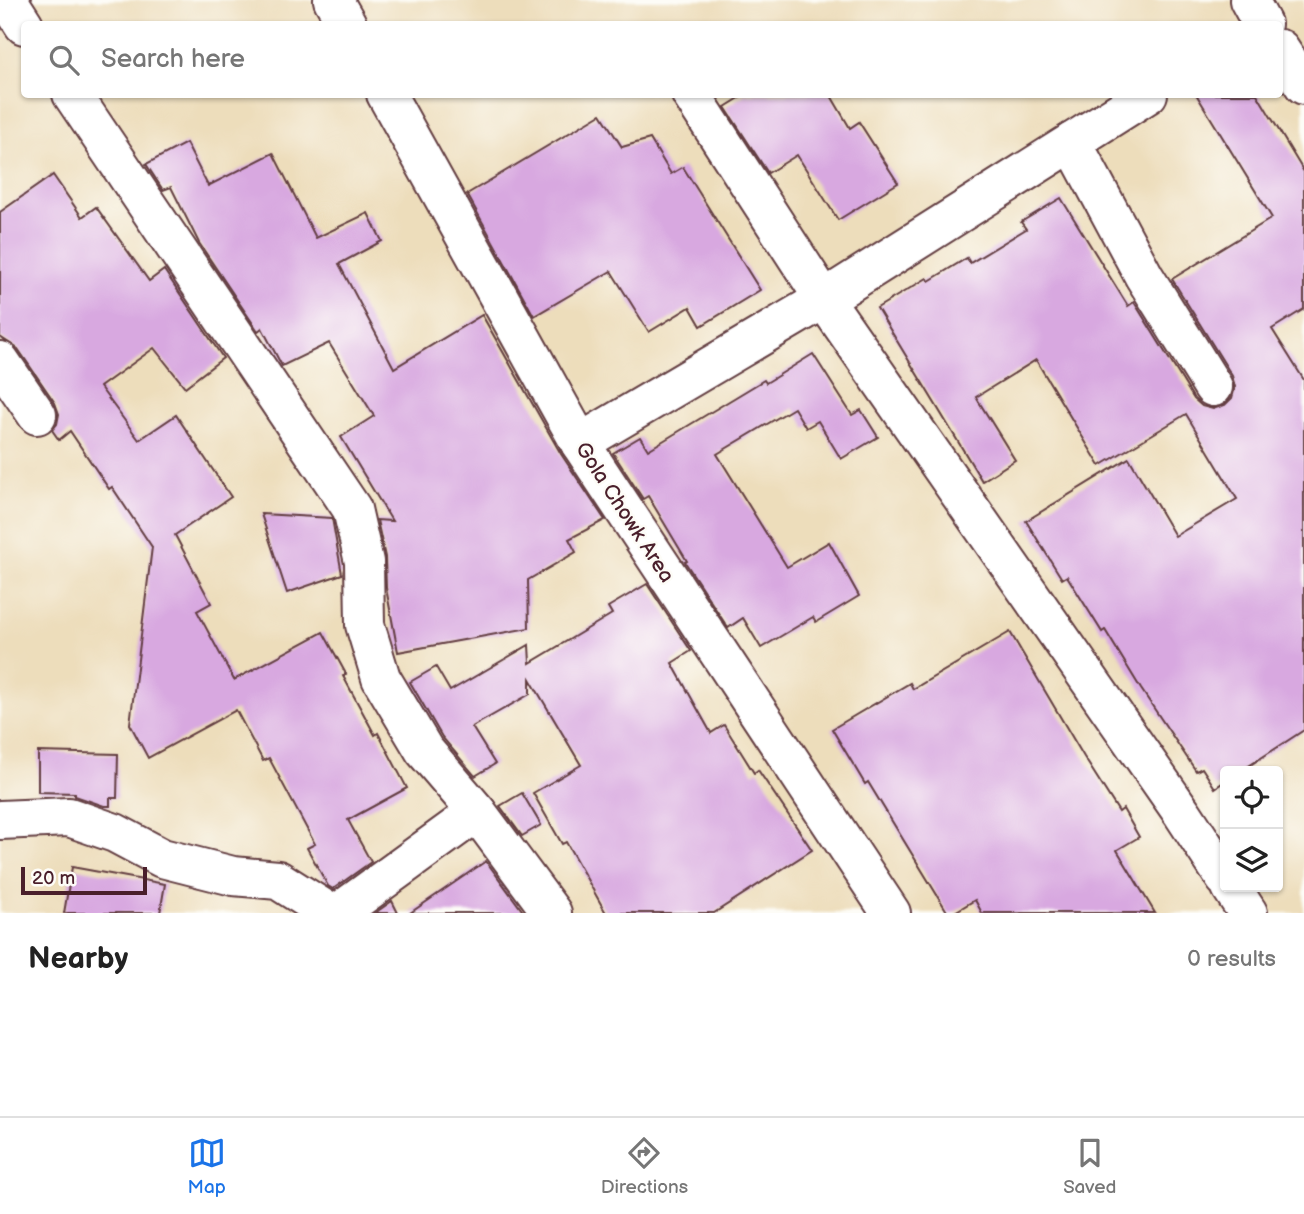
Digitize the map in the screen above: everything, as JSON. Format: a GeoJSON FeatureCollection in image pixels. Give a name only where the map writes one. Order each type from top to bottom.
{"type":"FeatureCollection","features":[{"type":"Feature","properties":{"kind":"street"},"geometry":{"type":"LineString","coordinates":[[8,0],[21,21]]}},
{"type":"Feature","properties":{"kind":"street"},"geometry":{"type":"LineString","coordinates":[[333,0],[345,21]]}},
{"type":"Feature","properties":{"kind":"street"},"geometry":{"type":"LineString","coordinates":[[1283,54],[1304,85]]}},
{"type":"Feature","properties":{"kind":"street"},"geometry":{"type":"LineString","coordinates":[[75,98],[352,509],[365,562],[365,625],[381,678],[424,750],[477,812],[552,913]]}},
{"type":"Feature","properties":{"kind":"street","name":"Gola Chowk Area"},"geometry":{"type":"LineString","coordinates":[[388,98],[580,443],[891,913]]}},
{"type":"Feature","properties":{"kind":"street"},"geometry":{"type":"LineString","coordinates":[[694,98],[824,299],[1220,870]]}},
{"type":"Feature","properties":{"kind":"street"},"geometry":{"type":"LineString","coordinates":[[580,443],[824,299],[1142,98]]}},
{"type":"Feature","properties":{"kind":"street"},"geometry":{"type":"LineString","coordinates":[[1072,142],[1143,276],[1213,387]]}},
{"type":"Feature","properties":{"kind":"street"},"geometry":{"type":"LineString","coordinates":[[0,361],[37,415]]}},
{"type":"Feature","properties":{"kind":"street"},"geometry":{"type":"LineString","coordinates":[[338,913],[477,812]]}},
{"type":"Feature","properties":{"kind":"street"},"geometry":{"type":"LineString","coordinates":[[0,820],[69,817],[116,832],[162,858],[233,876],[278,880],[330,913]]}},
{"type":"Feature","properties":{"kind":"street"},"geometry":{"type":"LineString","coordinates":[[1234,892],[1248,913]]}},
{"type":"Feature","properties":{"kind":"building"},"geometry":{"type":"Polygon","coordinates":[[[740,98],[832,98],[850,128],[859,122],[898,183],[838,220],[797,155],[768,173],[725,107],[740,98]]]}},
{"type":"Feature","properties":{"kind":"building"},"geometry":{"type":"Polygon","coordinates":[[[1198,98],[1259,98],[1304,172],[1304,309],[1272,329],[1304,380],[1304,730],[1249,766],[1220,766],[1220,784],[1215,788],[1202,768],[1196,771],[1105,630],[1102,632],[1067,576],[1062,579],[1026,521],[1129,458],[1175,536],[1237,499],[1186,414],[1100,466],[1036,360],[976,397],[1015,460],[982,481],[877,308],[967,258],[970,263],[1026,229],[1021,222],[1061,198],[1128,306],[1134,302],[1194,399],[1202,406],[1213,409],[1225,405],[1232,398],[1235,387],[1232,376],[1172,279],[1272,218],[1198,98]]]}},
{"type":"Feature","properties":{"kind":"building"},"geometry":{"type":"Polygon","coordinates":[[[601,114],[622,147],[650,139],[671,174],[683,167],[760,290],[701,326],[690,307],[649,332],[611,271],[534,316],[467,194],[601,114]]]}},
{"type":"Feature","properties":{"kind":"building"},"geometry":{"type":"Polygon","coordinates":[[[186,143],[208,186],[273,153],[316,238],[368,213],[382,241],[339,264],[394,368],[482,315],[561,454],[605,520],[569,539],[576,552],[528,580],[529,628],[398,652],[377,520],[392,521],[341,437],[374,416],[329,343],[282,366],[262,328],[258,331],[199,243],[171,187],[163,190],[146,164],[186,143]]]}},
{"type":"Feature","properties":{"kind":"building"},"geometry":{"type":"Polygon","coordinates":[[[53,175],[82,217],[96,207],[149,281],[164,270],[223,358],[185,387],[154,348],[100,387],[139,440],[176,415],[231,497],[175,535],[211,603],[197,611],[234,680],[323,632],[346,674],[343,676],[375,735],[378,733],[407,788],[348,820],[371,862],[333,889],[328,886],[307,848],[315,844],[269,758],[263,761],[236,710],[148,758],[130,724],[152,547],[70,431],[59,440],[52,430],[57,424],[59,414],[55,403],[18,349],[0,337],[0,212],[53,175]]]}},
{"type":"Feature","properties":{"kind":"building"},"geometry":{"type":"Polygon","coordinates":[[[813,354],[852,415],[861,410],[878,437],[841,459],[818,421],[806,428],[794,408],[717,454],[787,567],[829,542],[859,596],[816,622],[813,617],[761,648],[743,618],[728,628],[685,562],[687,561],[648,496],[643,499],[613,453],[640,437],[648,450],[764,380],[766,383],[813,354]]]}},
{"type":"Feature","properties":{"kind":"building"},"geometry":{"type":"Polygon","coordinates":[[[261,514],[332,518],[342,574],[287,593],[261,514]]]}},
{"type":"Feature","properties":{"kind":"building"},"geometry":{"type":"Polygon","coordinates":[[[647,584],[691,651],[672,663],[711,733],[724,725],[754,773],[758,770],[812,850],[714,913],[606,913],[566,842],[562,844],[533,793],[581,765],[530,679],[530,694],[472,727],[495,764],[475,776],[442,737],[410,682],[436,667],[450,691],[529,645],[530,663],[612,614],[608,607],[647,584]]]}},
{"type":"Feature","properties":{"kind":"building"},"geometry":{"type":"Polygon","coordinates":[[[1010,632],[1084,757],[1119,812],[1123,809],[1139,837],[1117,850],[1155,913],[982,913],[975,900],[953,913],[948,913],[868,782],[865,784],[832,729],[910,683],[913,689],[1010,632]]]}},
{"type":"Feature","properties":{"kind":"building"},"geometry":{"type":"Polygon","coordinates":[[[38,752],[118,754],[117,798],[110,798],[110,806],[104,806],[75,796],[75,793],[38,792],[38,752]]]}},
{"type":"Feature","properties":{"kind":"building"},"geometry":{"type":"Polygon","coordinates":[[[522,793],[541,825],[522,836],[500,806],[522,793]]]}},
{"type":"Feature","properties":{"kind":"building"},"geometry":{"type":"Polygon","coordinates":[[[486,861],[524,913],[410,913],[486,861]]]}},
{"type":"Feature","properties":{"kind":"building"},"geometry":{"type":"Polygon","coordinates":[[[72,867],[165,884],[160,913],[64,913],[72,867]]]}},
{"type":"Feature","properties":{"kind":"building"},"geometry":{"type":"Polygon","coordinates":[[[392,901],[398,913],[375,913],[392,901]]]}}]}
